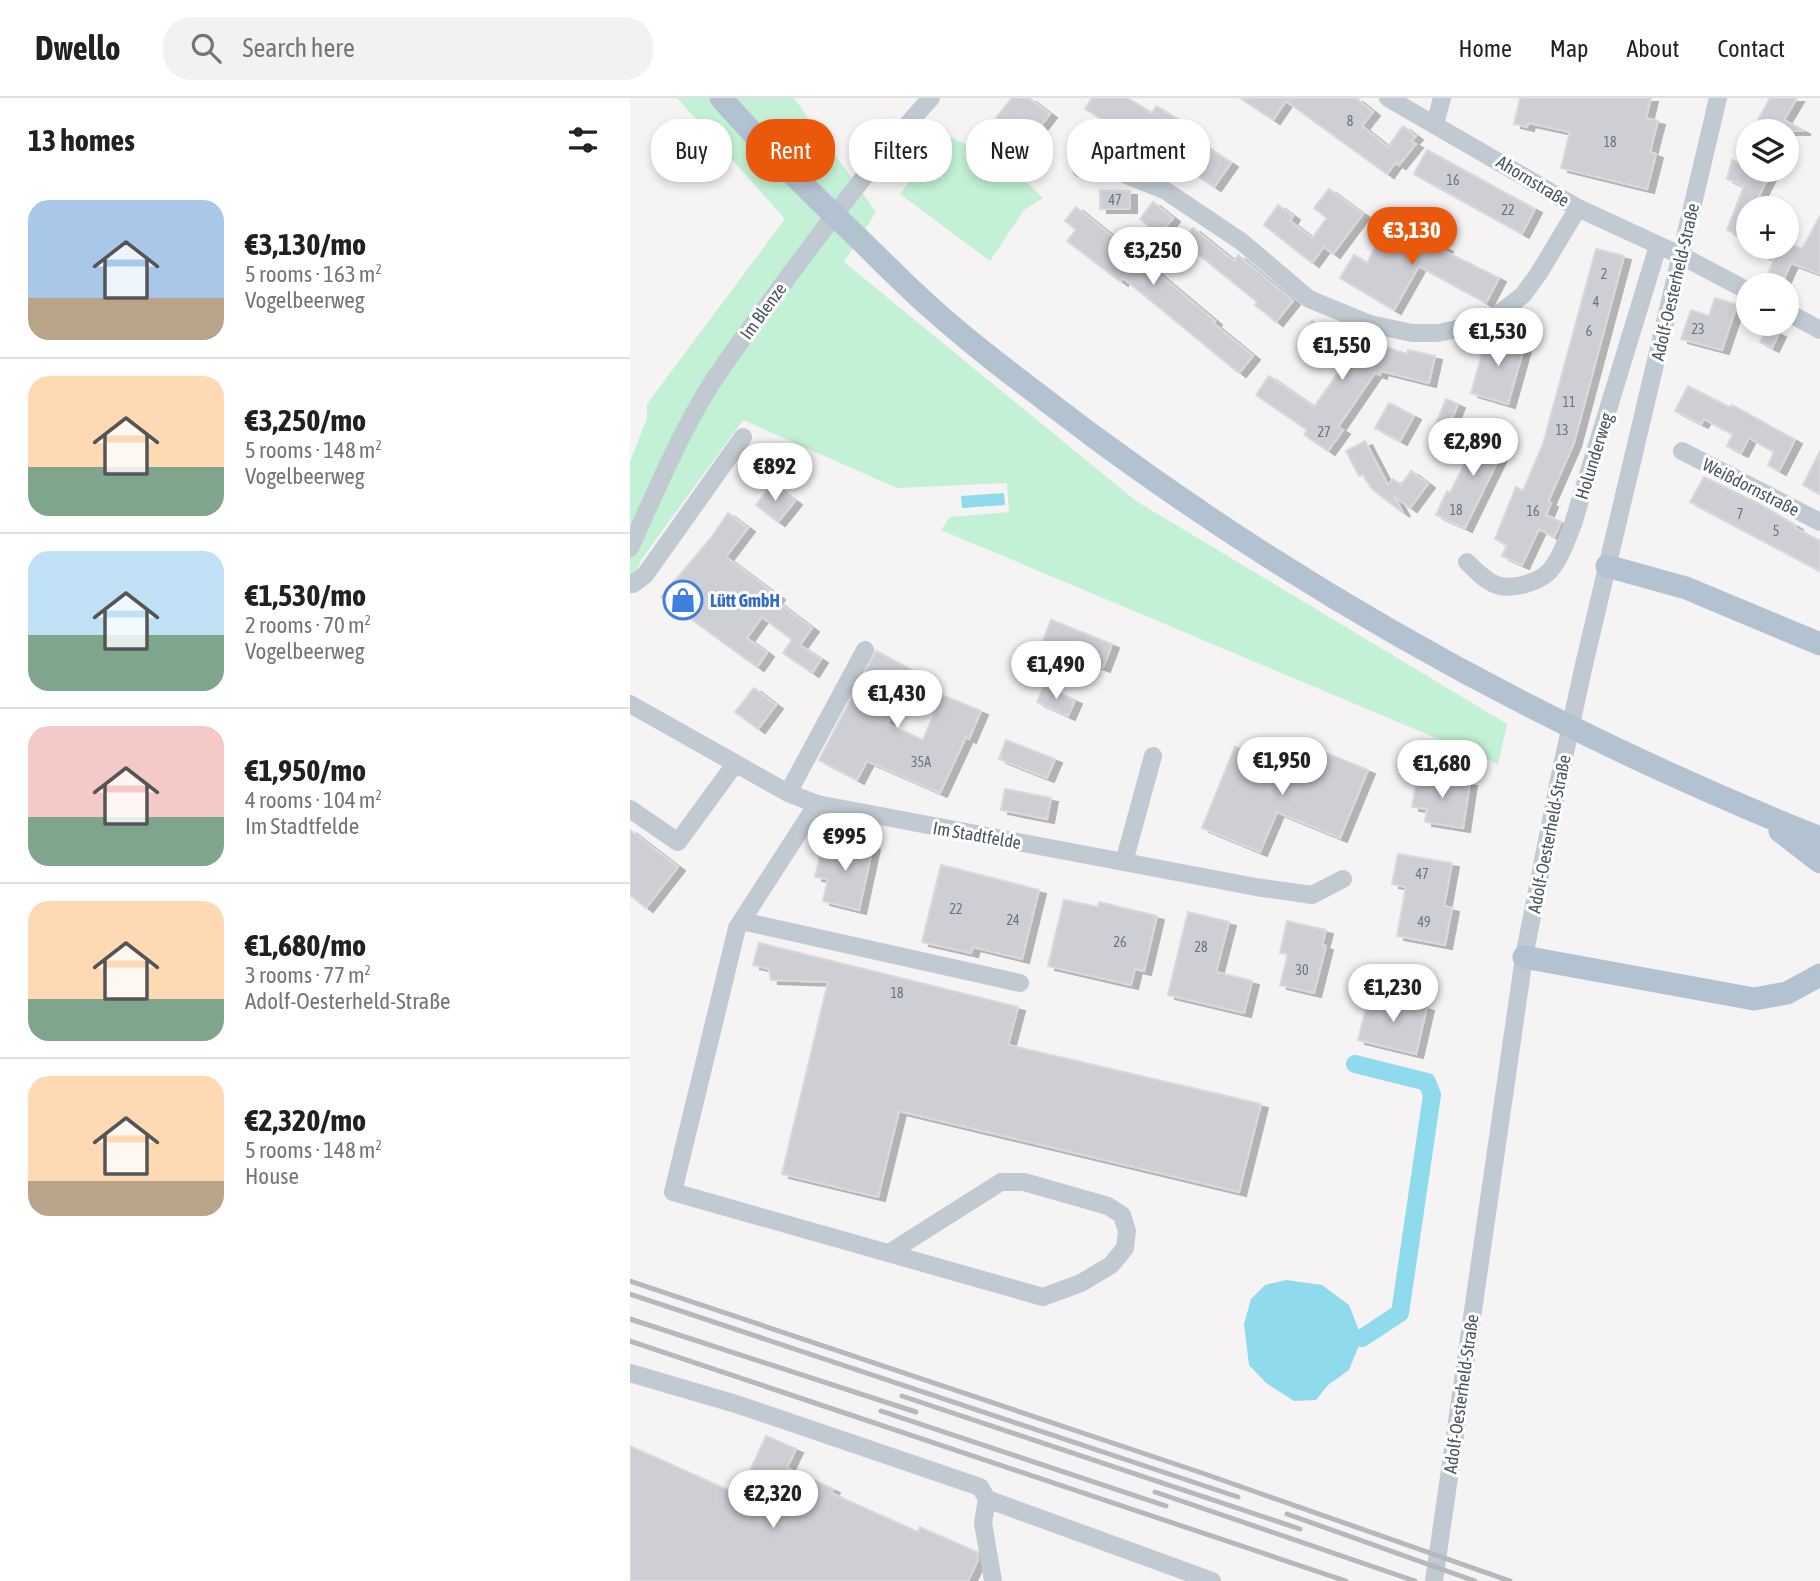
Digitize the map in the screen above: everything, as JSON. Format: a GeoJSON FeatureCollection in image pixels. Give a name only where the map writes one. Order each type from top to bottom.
{"type":"FeatureCollection","features":[{"type":"Feature","properties":{"kind":"main road"},"geometry":{"type":"LineString","coordinates":[[721,98],[800,183],[932,308],[1035,392],[1222,527],[1386,628],[1454,666],[1603,741],[1752,811],[1820,838]]}},
{"type":"Feature","properties":{"kind":"main road"},"geometry":{"type":"LineString","coordinates":[[1607,566],[1686,588],[1820,645]]}},
{"type":"Feature","properties":{"kind":"main road"},"geometry":{"type":"LineString","coordinates":[[1752,811],[1820,825]]}},
{"type":"Feature","properties":{"kind":"main road"},"geometry":{"type":"LineString","coordinates":[[1752,811],[1820,862]]}},
{"type":"Feature","properties":{"kind":"main road"},"geometry":{"type":"LineString","coordinates":[[1524,957],[1754,999],[1787,993],[1819,975]]}},
{"type":"Feature","properties":{"kind":"street","name":"Im Blenze"},"geometry":{"type":"LineString","coordinates":[[630,548],[676,445],[703,397],[864,175],[931,98]]}},
{"type":"Feature","properties":{"kind":"street","name":"Ahornstraße"},"geometry":{"type":"LineString","coordinates":[[1388,98],[1578,208],[1682,256],[1736,285]]}},
{"type":"Feature","properties":{"kind":"street"},"geometry":{"type":"LineString","coordinates":[[1436,124],[1442,98]]}},
{"type":"Feature","properties":{"kind":"street","name":"Adolf-Oesterheld-Straße"},"geometry":{"type":"LineString","coordinates":[[1434,1581],[1524,957],[1583,669],[1718,98]]}},
{"type":"Feature","properties":{"kind":"street"},"geometry":{"type":"LineString","coordinates":[[1144,182],[1166,191],[1242,242],[1309,299],[1370,324],[1412,333],[1438,333],[1476,325],[1523,295],[1578,208]]}},
{"type":"Feature","properties":{"kind":"street","name":"Holunderweg"},"geometry":{"type":"LineString","coordinates":[[1467,562],[1485,579],[1500,587],[1516,587],[1536,581],[1554,567],[1573,524],[1658,246]]}},
{"type":"Feature","properties":{"kind":"street"},"geometry":{"type":"LineString","coordinates":[[1799,319],[1820,330]]}},
{"type":"Feature","properties":{"kind":"street"},"geometry":{"type":"LineString","coordinates":[[630,583],[633,584],[645,575],[743,437]]}},
{"type":"Feature","properties":{"kind":"street","name":"Weißdornstraße"},"geometry":{"type":"LineString","coordinates":[[1682,451],[1820,522]]}},
{"type":"Feature","properties":{"kind":"street"},"geometry":{"type":"LineString","coordinates":[[788,793],[865,650]]}},
{"type":"Feature","properties":{"kind":"street","name":"Im Stadtfelde"},"geometry":{"type":"LineString","coordinates":[[630,704],[788,793],[817,804],[1312,895],[1343,879]]}},
{"type":"Feature","properties":{"kind":"street"},"geometry":{"type":"LineString","coordinates":[[1124,862],[1153,756]]}},
{"type":"Feature","properties":{"kind":"street"},"geometry":{"type":"LineString","coordinates":[[630,809],[678,842],[734,764]]}},
{"type":"Feature","properties":{"kind":"street"},"geometry":{"type":"LineString","coordinates":[[817,804],[742,921],[734,941],[673,1192],[1043,1297],[1081,1283],[1111,1265],[1125,1248],[1127,1231],[1122,1215],[1108,1206],[1024,1182],[1001,1182],[888,1253]]}},
{"type":"Feature","properties":{"kind":"street"},"geometry":{"type":"LineString","coordinates":[[742,921],[1020,983]]}},
{"type":"Feature","properties":{"kind":"street"},"geometry":{"type":"LineString","coordinates":[[630,1373],[736,1405],[980,1487],[987,1499],[983,1523],[993,1581]]}},
{"type":"Feature","properties":{"kind":"street"},"geometry":{"type":"LineString","coordinates":[[987,1499],[1212,1581]]}},
{"type":"Feature","properties":{"kind":"green space"},"geometry":{"type":"Polygon","coordinates":[[[677,98],[794,98],[809,119],[746,119],[746,175],[732,160],[732,119],[696,119],[677,98]]]}},
{"type":"Feature","properties":{"kind":"green space"},"geometry":{"type":"Polygon","coordinates":[[[952,138],[966,144],[966,182],[1027,182],[1043,198],[1024,210],[990,261],[900,194],[909,182],[952,182],[952,138]]]}},
{"type":"Feature","properties":{"kind":"green space"},"geometry":{"type":"Polygon","coordinates":[[[835,155],[849,174],[849,182],[854,182],[876,212],[844,262],[1136,501],[1507,724],[1498,764],[941,530],[950,517],[1009,512],[1007,483],[897,488],[743,420],[641,560],[630,586],[630,462],[647,418],[647,404],[785,219],[752,182],[835,182],[835,155]]]}},
{"type":"Feature","properties":{"kind":"water"},"geometry":{"type":"Polygon","coordinates":[[[1004,493],[1005,505],[962,508],[961,496],[1004,493]]]}},
{"type":"Feature","properties":{"kind":"water"},"geometry":{"type":"Polygon","coordinates":[[[1286,1280],[1322,1285],[1349,1305],[1362,1338],[1349,1370],[1328,1385],[1316,1400],[1294,1401],[1266,1383],[1249,1365],[1244,1324],[1251,1299],[1265,1285],[1286,1280]]]}},
{"type":"Feature","properties":{"kind":"building"},"geometry":{"type":"Polygon","coordinates":[[[1012,98],[1029,98],[1050,114],[1046,119],[996,118],[1012,98]]]}},
{"type":"Feature","properties":{"kind":"building"},"geometry":{"type":"Polygon","coordinates":[[[1092,98],[1127,98],[1152,113],[1156,106],[1177,119],[1101,119],[1085,109],[1092,98]]]}},
{"type":"Feature","properties":{"kind":"building"},"geometry":{"type":"Polygon","coordinates":[[[1240,98],[1356,98],[1373,112],[1362,126],[1388,147],[1403,126],[1416,136],[1411,141],[1416,144],[1399,165],[1395,163],[1387,174],[1286,101],[1273,120],[1240,98]]]}},
{"type":"Feature","properties":{"kind":"building"},"geometry":{"type":"Polygon","coordinates":[[[1520,98],[1651,98],[1646,118],[1658,121],[1650,152],[1656,154],[1647,189],[1561,168],[1570,132],[1528,123],[1527,127],[1514,124],[1520,98]]]}},
{"type":"Feature","properties":{"kind":"building"},"geometry":{"type":"Polygon","coordinates":[[[1770,98],[1797,98],[1785,119],[1759,119],[1770,98]]]}},
{"type":"Feature","properties":{"kind":"building"},"geometry":{"type":"Polygon","coordinates":[[[1210,149],[1231,163],[1214,187],[1207,182],[1210,182],[1210,149]]]}},
{"type":"Feature","properties":{"kind":"building"},"geometry":{"type":"Polygon","coordinates":[[[1427,150],[1535,209],[1522,234],[1414,174],[1427,150]]]}},
{"type":"Feature","properties":{"kind":"building"},"geometry":{"type":"Polygon","coordinates":[[[1732,160],[1736,162],[1736,182],[1766,182],[1759,196],[1740,196],[1744,186],[1727,179],[1732,160]]]}},
{"type":"Feature","properties":{"kind":"building"},"geometry":{"type":"Polygon","coordinates":[[[1329,189],[1363,214],[1333,254],[1324,247],[1312,263],[1264,225],[1278,205],[1293,216],[1290,221],[1312,238],[1327,218],[1314,208],[1329,189]]]}},
{"type":"Feature","properties":{"kind":"building"},"geometry":{"type":"Polygon","coordinates":[[[1100,190],[1130,191],[1130,209],[1100,209],[1100,190]]]}},
{"type":"Feature","properties":{"kind":"building"},"geometry":{"type":"Polygon","coordinates":[[[1153,202],[1173,218],[1159,235],[1140,219],[1153,202]]]}},
{"type":"Feature","properties":{"kind":"building"},"geometry":{"type":"Polygon","coordinates":[[[1076,207],[1215,321],[1213,323],[1253,356],[1239,373],[1123,278],[1121,282],[1067,241],[1076,230],[1065,221],[1076,207]]]}},
{"type":"Feature","properties":{"kind":"building"},"geometry":{"type":"Polygon","coordinates":[[[1736,207],[1736,234],[1727,230],[1736,207]]]}},
{"type":"Feature","properties":{"kind":"building"},"geometry":{"type":"Polygon","coordinates":[[[1820,216],[1820,274],[1791,263],[1786,273],[1768,273],[1774,260],[1772,259],[1799,259],[1799,248],[1802,249],[1820,216]]]}},
{"type":"Feature","properties":{"kind":"building"},"geometry":{"type":"Polygon","coordinates":[[[1391,218],[1446,248],[1444,251],[1499,278],[1486,303],[1419,266],[1394,310],[1340,278],[1354,255],[1367,263],[1391,218]]]}},
{"type":"Feature","properties":{"kind":"building"},"geometry":{"type":"Polygon","coordinates":[[[1193,228],[1234,261],[1238,255],[1293,301],[1276,322],[1255,305],[1257,302],[1182,241],[1193,228]]]}},
{"type":"Feature","properties":{"kind":"building"},"geometry":{"type":"Polygon","coordinates":[[[1596,249],[1624,256],[1574,443],[1548,502],[1551,503],[1546,515],[1561,522],[1554,537],[1539,529],[1522,565],[1502,556],[1507,545],[1495,539],[1516,487],[1523,491],[1543,444],[1596,249]]]}},
{"type":"Feature","properties":{"kind":"building"},"geometry":{"type":"Polygon","coordinates":[[[1715,298],[1736,305],[1722,350],[1681,339],[1691,310],[1709,316],[1715,298]]]}},
{"type":"Feature","properties":{"kind":"building"},"geometry":{"type":"Polygon","coordinates":[[[1312,321],[1350,348],[1354,337],[1407,354],[1408,350],[1435,356],[1429,383],[1381,371],[1380,375],[1375,373],[1338,427],[1343,430],[1328,451],[1304,435],[1307,430],[1256,395],[1269,376],[1314,407],[1340,370],[1298,341],[1312,321]]]}},
{"type":"Feature","properties":{"kind":"building"},"geometry":{"type":"Polygon","coordinates":[[[1488,333],[1525,344],[1508,404],[1471,393],[1488,333]]]}},
{"type":"Feature","properties":{"kind":"building"},"geometry":{"type":"Polygon","coordinates":[[[1763,336],[1778,336],[1772,348],[1760,342],[1763,336]]]}},
{"type":"Feature","properties":{"kind":"building"},"geometry":{"type":"Polygon","coordinates":[[[1688,386],[1731,408],[1732,405],[1795,440],[1779,471],[1768,465],[1774,452],[1749,438],[1741,453],[1727,446],[1733,434],[1704,419],[1701,424],[1675,411],[1688,386]]]}},
{"type":"Feature","properties":{"kind":"building"},"geometry":{"type":"Polygon","coordinates":[[[1446,399],[1458,404],[1441,446],[1429,441],[1446,399]]]}},
{"type":"Feature","properties":{"kind":"building"},"geometry":{"type":"Polygon","coordinates":[[[1389,403],[1414,416],[1400,441],[1375,428],[1389,403]]]}},
{"type":"Feature","properties":{"kind":"building"},"geometry":{"type":"Polygon","coordinates":[[[1484,426],[1509,438],[1465,528],[1436,515],[1484,426]]]}},
{"type":"Feature","properties":{"kind":"building"},"geometry":{"type":"Polygon","coordinates":[[[1365,441],[1388,485],[1393,479],[1401,485],[1411,471],[1428,484],[1410,508],[1394,496],[1403,513],[1371,488],[1363,474],[1359,476],[1346,451],[1365,441]]]}},
{"type":"Feature","properties":{"kind":"building"},"geometry":{"type":"Polygon","coordinates":[[[1820,451],[1820,494],[1803,485],[1820,451]]]}},
{"type":"Feature","properties":{"kind":"building"},"geometry":{"type":"Polygon","coordinates":[[[1704,477],[1761,505],[1820,541],[1820,571],[1690,502],[1704,477]]]}},
{"type":"Feature","properties":{"kind":"building"},"geometry":{"type":"Polygon","coordinates":[[[772,484],[795,501],[778,522],[756,505],[772,484]]]}},
{"type":"Feature","properties":{"kind":"building"},"geometry":{"type":"Polygon","coordinates":[[[728,513],[748,528],[726,557],[778,596],[775,600],[812,628],[800,645],[821,659],[812,673],[783,653],[792,640],[762,617],[747,638],[767,653],[757,667],[661,597],[711,538],[728,513]]]}},
{"type":"Feature","properties":{"kind":"building"},"geometry":{"type":"Polygon","coordinates":[[[1051,620],[1112,644],[1103,668],[1042,644],[1051,620]]]}},
{"type":"Feature","properties":{"kind":"building"},"geometry":{"type":"Polygon","coordinates":[[[876,651],[915,672],[887,724],[923,740],[942,695],[981,711],[940,793],[867,761],[857,780],[819,760],[876,651]]]}},
{"type":"Feature","properties":{"kind":"building"},"geometry":{"type":"Polygon","coordinates":[[[1044,686],[1075,700],[1068,716],[1037,702],[1044,686]]]}},
{"type":"Feature","properties":{"kind":"building"},"geometry":{"type":"Polygon","coordinates":[[[754,688],[776,705],[758,729],[735,712],[754,688]]]}},
{"type":"Feature","properties":{"kind":"building"},"geometry":{"type":"Polygon","coordinates":[[[1006,740],[1055,759],[1047,778],[999,759],[1006,740]]]}},
{"type":"Feature","properties":{"kind":"building"},"geometry":{"type":"Polygon","coordinates":[[[1235,747],[1311,777],[1321,751],[1368,770],[1340,838],[1277,812],[1260,852],[1202,828],[1235,747]]]}},
{"type":"Feature","properties":{"kind":"building"},"geometry":{"type":"Polygon","coordinates":[[[1418,773],[1470,782],[1463,828],[1425,822],[1427,809],[1412,807],[1418,773]]]}},
{"type":"Feature","properties":{"kind":"building"},"geometry":{"type":"Polygon","coordinates":[[[1005,789],[1051,798],[1047,819],[1001,810],[1005,789]]]}},
{"type":"Feature","properties":{"kind":"building"},"geometry":{"type":"Polygon","coordinates":[[[630,830],[678,867],[646,908],[630,895],[630,830]]]}},
{"type":"Feature","properties":{"kind":"building"},"geometry":{"type":"Polygon","coordinates":[[[838,838],[873,846],[859,910],[823,901],[828,879],[815,877],[821,852],[834,855],[838,838]]]}},
{"type":"Feature","properties":{"kind":"building"},"geometry":{"type":"Polygon","coordinates":[[[1398,854],[1452,863],[1444,906],[1452,908],[1445,945],[1397,936],[1406,887],[1392,884],[1398,854]]]}},
{"type":"Feature","properties":{"kind":"building"},"geometry":{"type":"Polygon","coordinates":[[[941,865],[1039,890],[1022,959],[973,947],[971,953],[922,942],[941,865]]]}},
{"type":"Feature","properties":{"kind":"building"},"geometry":{"type":"Polygon","coordinates":[[[1064,900],[1098,907],[1099,902],[1157,916],[1144,971],[1135,969],[1131,985],[1048,966],[1064,900]]]}},
{"type":"Feature","properties":{"kind":"building"},"geometry":{"type":"Polygon","coordinates":[[[1188,912],[1229,922],[1216,972],[1252,981],[1244,1013],[1168,995],[1188,912]]]}},
{"type":"Feature","properties":{"kind":"building"},"geometry":{"type":"Polygon","coordinates":[[[1287,921],[1326,930],[1322,945],[1326,946],[1314,993],[1280,985],[1288,954],[1280,953],[1287,921]]]}},
{"type":"Feature","properties":{"kind":"building"},"geometry":{"type":"Polygon","coordinates":[[[759,943],[1018,1007],[1008,1045],[1261,1104],[1239,1192],[899,1111],[878,1197],[782,1174],[828,982],[771,980],[769,969],[753,965],[759,943]]]}},
{"type":"Feature","properties":{"kind":"building"},"geometry":{"type":"Polygon","coordinates":[[[1370,993],[1427,1007],[1416,1054],[1358,1040],[1370,993]]]}},
{"type":"Feature","properties":{"kind":"building"},"geometry":{"type":"Polygon","coordinates":[[[766,1436],[796,1449],[787,1468],[833,1489],[831,1493],[918,1532],[920,1527],[977,1552],[978,1560],[968,1581],[630,1581],[630,1446],[739,1495],[766,1436]]]}},
{"type":"Feature","properties":{"kind":"waterway"},"geometry":{"type":"LineString","coordinates":[[1355,1064],[1427,1082],[1432,1095],[1400,1313],[1362,1338]]}},
{"type":"Feature","properties":{"kind":"railway"},"geometry":{"type":"LineString","coordinates":[[630,1281],[1202,1473],[1510,1581]]}},
{"type":"Feature","properties":{"kind":"railway"},"geometry":{"type":"LineString","coordinates":[[630,1294],[1238,1497]]}},
{"type":"Feature","properties":{"kind":"railway"},"geometry":{"type":"LineString","coordinates":[[630,1319],[916,1412]]}},
{"type":"Feature","properties":{"kind":"railway"},"geometry":{"type":"LineString","coordinates":[[630,1341],[1346,1581]]}},
{"type":"Feature","properties":{"kind":"railway"},"geometry":{"type":"LineString","coordinates":[[902,1396],[1300,1529]]}},
{"type":"Feature","properties":{"kind":"railway"},"geometry":{"type":"LineString","coordinates":[[881,1411],[1166,1506]]}},
{"type":"Feature","properties":{"kind":"railway"},"geometry":{"type":"LineString","coordinates":[[1155,1492],[1415,1581]]}},
{"type":"Feature","properties":{"kind":"railway"},"geometry":{"type":"LineString","coordinates":[[1287,1514],[1475,1581]]}},
{"type":"Feature","properties":{"kind":"place","name":"Lütt GmbH"},"geometry":{"type":"Point","coordinates":[683,600]}}]}
